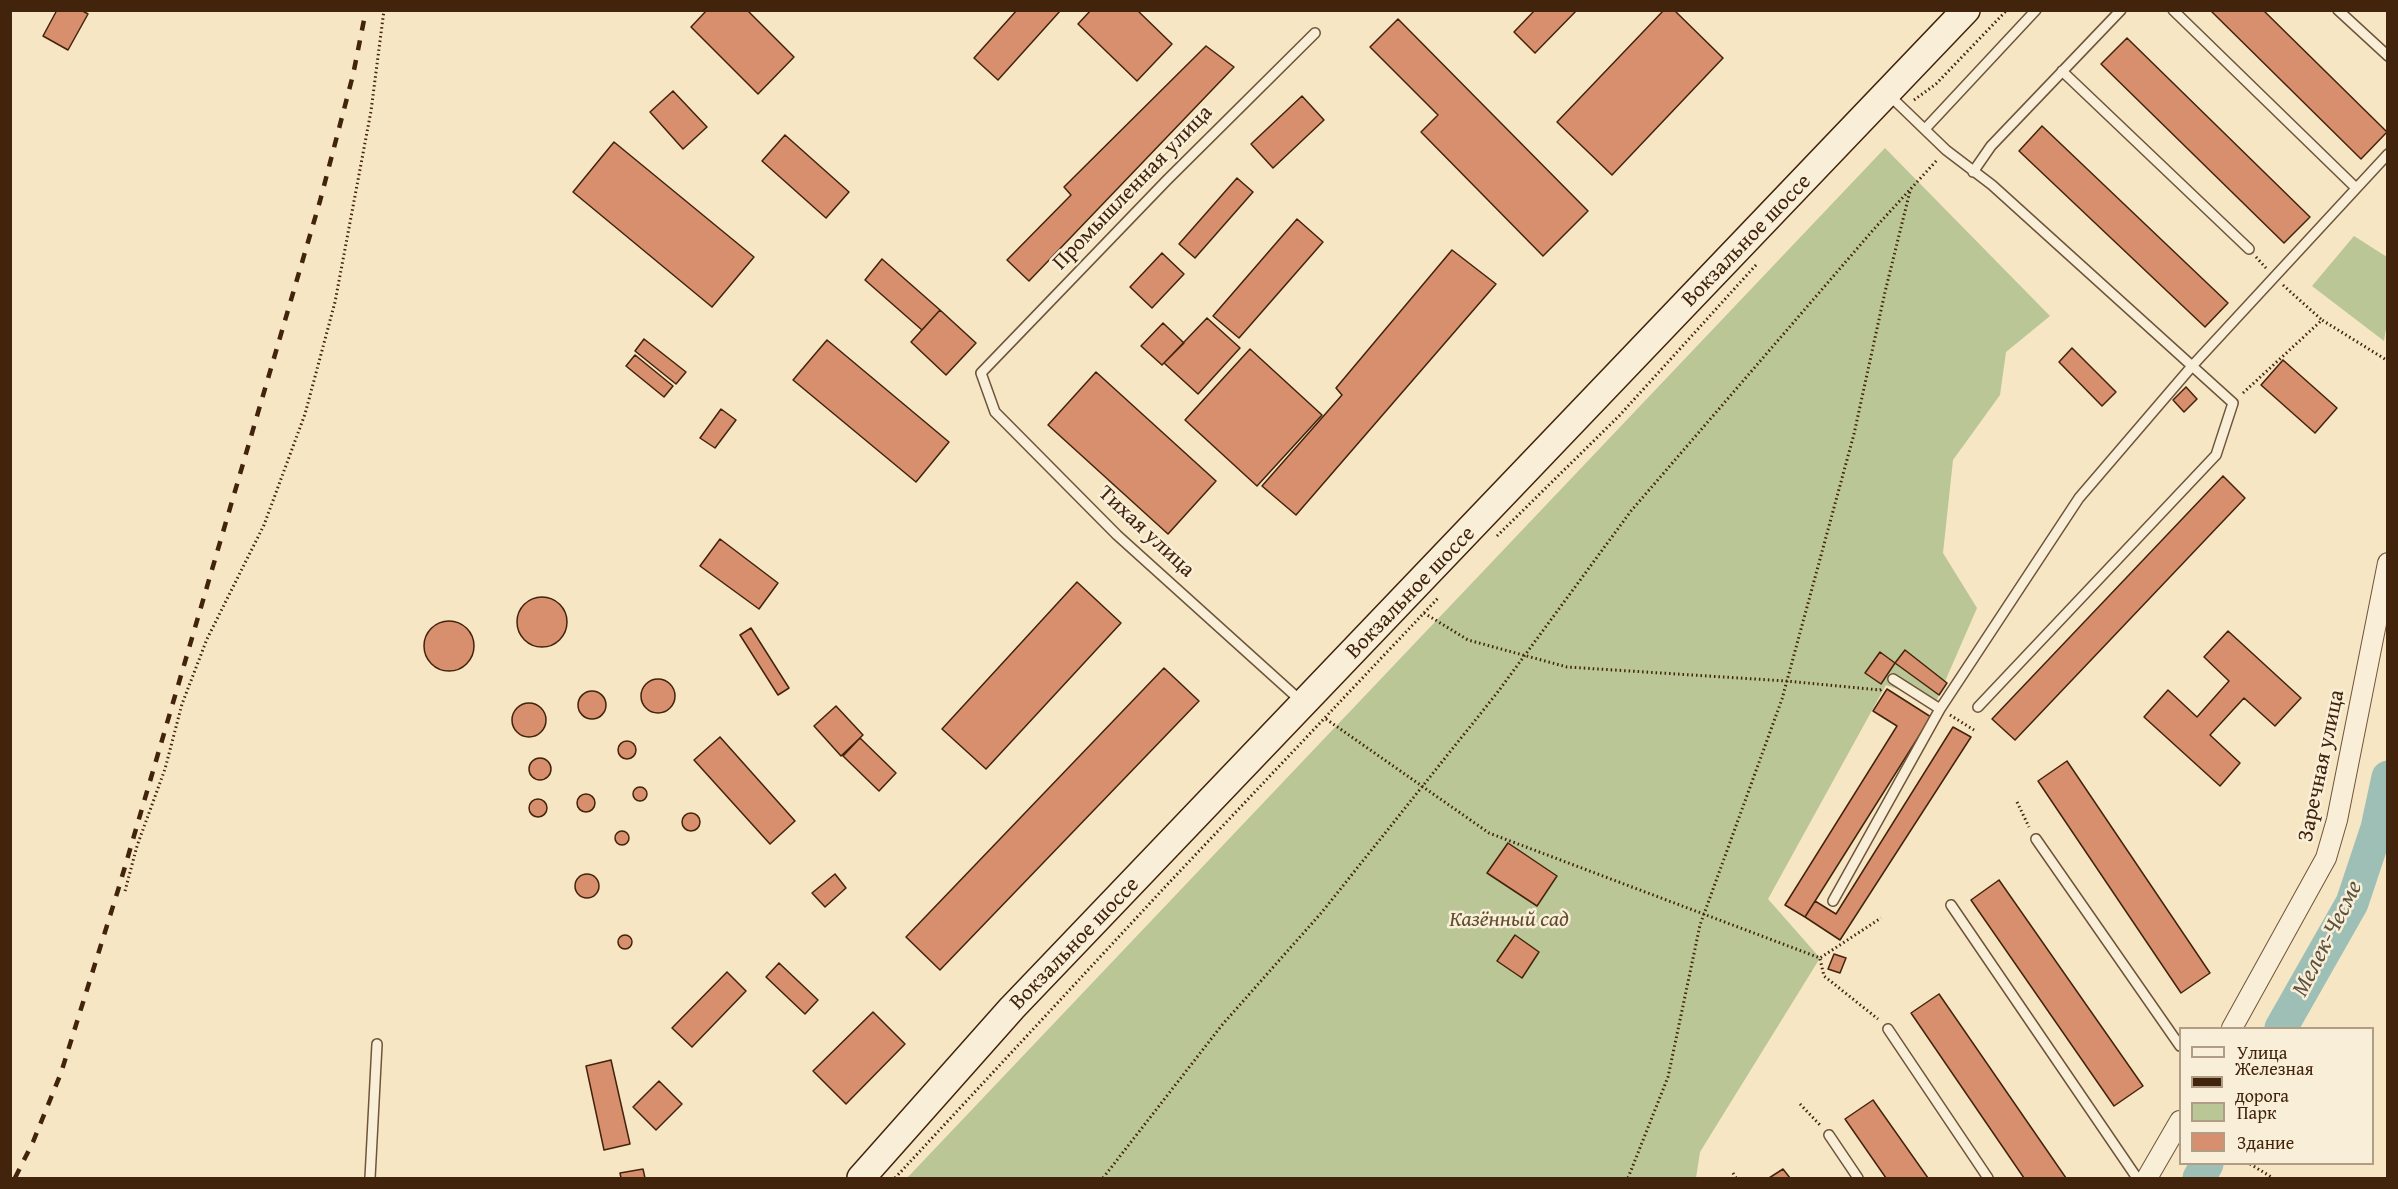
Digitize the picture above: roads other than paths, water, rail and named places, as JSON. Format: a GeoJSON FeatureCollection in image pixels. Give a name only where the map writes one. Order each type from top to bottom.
{"type":"FeatureCollection","features":[{"type":"Feature","properties":{"kind":"main road","name":"Вокзальное шоссе"},"geometry":{"type":"LineString","coordinates":[[861,1179],[1012,1008],[1315,712],[1895,101],[1966,10]]}},
{"type":"Feature","properties":{"kind":"street","name":"Заречная улица"},"geometry":{"type":"LineString","coordinates":[[2233,1027],[2326,858],[2337,820],[2388,563]]}},
{"type":"Feature","properties":{"kind":"street"},"geometry":{"type":"LineString","coordinates":[[2147,1179],[2179,1123]]}},
{"type":"Feature","properties":{"kind":"lane"},"geometry":{"type":"LineString","coordinates":[[1924,129],[2036,10]]}},
{"type":"Feature","properties":{"kind":"lane"},"geometry":{"type":"LineString","coordinates":[[1973,172],[1991,146],[2121,10]]}},
{"type":"Feature","properties":{"kind":"lane"},"geometry":{"type":"LineString","coordinates":[[2172,10],[2355,189]]}},
{"type":"Feature","properties":{"kind":"lane"},"geometry":{"type":"LineString","coordinates":[[2338,10],[2388,56]]}},
{"type":"Feature","properties":{"kind":"lane","name":"Промышленная улица"},"geometry":{"type":"LineString","coordinates":[[981,373],[1167,180],[1315,33]]}},
{"type":"Feature","properties":{"kind":"lane"},"geometry":{"type":"LineString","coordinates":[[2062,71],[2249,249]]}},
{"type":"Feature","properties":{"kind":"lane"},"geometry":{"type":"LineString","coordinates":[[1895,101],[1946,150],[1992,185],[2233,403],[2216,455],[1978,707]]}},
{"type":"Feature","properties":{"kind":"lane"},"geometry":{"type":"LineString","coordinates":[[1833,901],[1940,709],[2079,498],[2193,365],[2388,154]]}},
{"type":"Feature","properties":{"kind":"lane","name":"Тихая улица"},"geometry":{"type":"LineString","coordinates":[[981,373],[995,412],[1117,535],[1315,712]]}},
{"type":"Feature","properties":{"kind":"lane"},"geometry":{"type":"LineString","coordinates":[[1893,679],[1940,709]]}},
{"type":"Feature","properties":{"kind":"lane"},"geometry":{"type":"LineString","coordinates":[[2036,839],[2179,1043]]}},
{"type":"Feature","properties":{"kind":"lane"},"geometry":{"type":"LineString","coordinates":[[1951,905],[2137,1179]]}},
{"type":"Feature","properties":{"kind":"lane"},"geometry":{"type":"LineString","coordinates":[[1888,1029],[1988,1179]]}},
{"type":"Feature","properties":{"kind":"lane"},"geometry":{"type":"LineString","coordinates":[[370,1179],[377,1044]]}},
{"type":"Feature","properties":{"kind":"lane"},"geometry":{"type":"LineString","coordinates":[[1829,1135],[1858,1179]]}},
{"type":"Feature","properties":{"kind":"waterway","name":"Мелек-Чесме"},"geometry":{"type":"LineString","coordinates":[[2282,1027],[2352,903],[2377,828],[2388,777]]}},
{"type":"Feature","properties":{"kind":"waterway","name":"Мелек-Чесме"},"geometry":{"type":"LineString","coordinates":[[2199,1178],[2206,1165]]}},
{"type":"Feature","properties":{"kind":"railway"},"geometry":{"type":"LineString","coordinates":[[15,1178],[33,1142],[61,1073],[119,887],[320,201],[353,75],[366,10]]}},
{"type":"Feature","properties":{"kind":"park label","name":"Казённый сад"},"geometry":{"type":"Point","coordinates":[1509,920]}}]}
